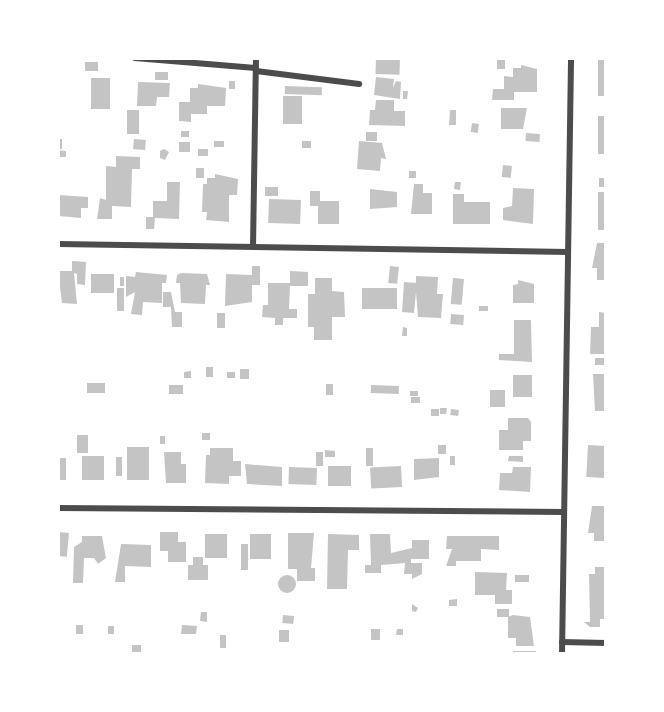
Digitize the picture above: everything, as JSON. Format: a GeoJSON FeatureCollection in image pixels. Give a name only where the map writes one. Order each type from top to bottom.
{"type":"FeatureCollection","features":[{"type":"Feature","properties":{"kind":"street"},"geometry":{"type":"LineString","coordinates":[[135,58],[256,69],[359,84]]}},
{"type":"Feature","properties":{"kind":"street"},"geometry":{"type":"LineString","coordinates":[[252,247],[256,58]]}},
{"type":"Feature","properties":{"kind":"street"},"geometry":{"type":"LineString","coordinates":[[562,654],[571,58]]}},
{"type":"Feature","properties":{"kind":"street"},"geometry":{"type":"LineString","coordinates":[[58,244],[568,252]]}},
{"type":"Feature","properties":{"kind":"street"},"geometry":{"type":"LineString","coordinates":[[58,508],[564,512]]}},
{"type":"Feature","properties":{"kind":"street"},"geometry":{"type":"LineString","coordinates":[[562,642],[606,643]]}},
{"type":"Feature","properties":{"kind":"building"},"geometry":{"type":"Polygon","coordinates":[[[376,58],[400,59],[399,75],[375,74],[376,58]]]}},
{"type":"Feature","properties":{"kind":"building"},"geometry":{"type":"Polygon","coordinates":[[[598,58],[606,58],[606,96],[598,96],[598,58]]]}},
{"type":"Feature","properties":{"kind":"building"},"geometry":{"type":"Polygon","coordinates":[[[497,60],[505,60],[505,69],[497,69],[497,60]]]}},
{"type":"Feature","properties":{"kind":"building"},"geometry":{"type":"Polygon","coordinates":[[[85,62],[98,62],[98,71],[85,71],[85,62]]]}},
{"type":"Feature","properties":{"kind":"building"},"geometry":{"type":"Polygon","coordinates":[[[521,65],[537,69],[537,92],[514,92],[514,100],[492,100],[493,89],[504,89],[504,76],[513,77],[513,68],[521,68],[521,65]]]}},
{"type":"Feature","properties":{"kind":"building"},"geometry":{"type":"Polygon","coordinates":[[[155,72],[168,72],[168,80],[155,80],[155,72]]]}},
{"type":"Feature","properties":{"kind":"building"},"geometry":{"type":"Polygon","coordinates":[[[376,77],[394,79],[393,88],[396,81],[401,82],[400,99],[374,95],[376,77]]]}},
{"type":"Feature","properties":{"kind":"building"},"geometry":{"type":"Polygon","coordinates":[[[91,78],[110,78],[110,109],[91,109],[91,78]]]}},
{"type":"Feature","properties":{"kind":"building"},"geometry":{"type":"Polygon","coordinates":[[[229,81],[235,81],[235,89],[229,89],[229,81]]]}},
{"type":"Feature","properties":{"kind":"building"},"geometry":{"type":"Polygon","coordinates":[[[138,82],[170,83],[169,97],[157,97],[156,106],[137,106],[138,82]]]}},
{"type":"Feature","properties":{"kind":"building"},"geometry":{"type":"Polygon","coordinates":[[[198,84],[226,88],[225,106],[207,106],[207,114],[191,114],[191,122],[179,121],[179,102],[190,102],[190,88],[198,88],[198,84]]]}},
{"type":"Feature","properties":{"kind":"building"},"geometry":{"type":"Polygon","coordinates":[[[285,86],[322,87],[322,95],[285,94],[285,86]]]}},
{"type":"Feature","properties":{"kind":"building"},"geometry":{"type":"Polygon","coordinates":[[[403,91],[408,91],[407,99],[403,99],[403,91]]]}},
{"type":"Feature","properties":{"kind":"building"},"geometry":{"type":"Polygon","coordinates":[[[283,96],[302,96],[302,124],[283,124],[283,96]]]}},
{"type":"Feature","properties":{"kind":"building"},"geometry":{"type":"Polygon","coordinates":[[[376,100],[394,100],[394,111],[405,111],[405,126],[369,125],[370,110],[375,110],[376,100]]]}},
{"type":"Feature","properties":{"kind":"building"},"geometry":{"type":"Polygon","coordinates":[[[501,108],[527,108],[523,129],[501,129],[501,108]]]}},
{"type":"Feature","properties":{"kind":"building"},"geometry":{"type":"Polygon","coordinates":[[[127,110],[139,110],[139,134],[127,134],[127,110]]]}},
{"type":"Feature","properties":{"kind":"building"},"geometry":{"type":"Polygon","coordinates":[[[450,110],[456,110],[456,125],[449,125],[450,110]]]}},
{"type":"Feature","properties":{"kind":"building"},"geometry":{"type":"Polygon","coordinates":[[[598,116],[606,116],[606,154],[598,154],[598,116]]]}},
{"type":"Feature","properties":{"kind":"building"},"geometry":{"type":"Polygon","coordinates":[[[472,123],[479,124],[478,133],[471,132],[472,123]]]}},
{"type":"Feature","properties":{"kind":"building"},"geometry":{"type":"Polygon","coordinates":[[[181,131],[189,131],[189,137],[181,137],[181,131]]]}},
{"type":"Feature","properties":{"kind":"building"},"geometry":{"type":"Polygon","coordinates":[[[366,132],[377,132],[377,141],[366,141],[366,132]]]}},
{"type":"Feature","properties":{"kind":"building"},"geometry":{"type":"Polygon","coordinates":[[[526,133],[540,134],[539,142],[525,141],[526,133]]]}},
{"type":"Feature","properties":{"kind":"building"},"geometry":{"type":"Polygon","coordinates":[[[58,139],[62,139],[62,149],[58,149],[58,139]]]}},
{"type":"Feature","properties":{"kind":"building"},"geometry":{"type":"Polygon","coordinates":[[[134,139],[146,140],[145,150],[133,149],[134,139]]]}},
{"type":"Feature","properties":{"kind":"building"},"geometry":{"type":"Polygon","coordinates":[[[214,141],[224,141],[224,147],[214,147],[214,141]]]}},
{"type":"Feature","properties":{"kind":"building"},"geometry":{"type":"Polygon","coordinates":[[[302,141],[311,141],[311,148],[302,148],[302,141]]]}},
{"type":"Feature","properties":{"kind":"building"},"geometry":{"type":"Polygon","coordinates":[[[359,141],[382,143],[386,159],[381,158],[380,171],[357,169],[359,141]]]}},
{"type":"Feature","properties":{"kind":"building"},"geometry":{"type":"Polygon","coordinates":[[[179,142],[190,142],[190,152],[179,152],[179,142]]]}},
{"type":"Feature","properties":{"kind":"building"},"geometry":{"type":"Polygon","coordinates":[[[164,149],[169,152],[165,160],[160,158],[160,151],[164,149]]]}},
{"type":"Feature","properties":{"kind":"building"},"geometry":{"type":"Polygon","coordinates":[[[198,149],[208,149],[208,156],[198,156],[198,149]]]}},
{"type":"Feature","properties":{"kind":"building"},"geometry":{"type":"Polygon","coordinates":[[[58,150],[66,151],[66,157],[58,157],[58,150]]]}},
{"type":"Feature","properties":{"kind":"building"},"geometry":{"type":"Polygon","coordinates":[[[116,156],[140,157],[140,169],[132,169],[131,207],[112,206],[112,219],[97,219],[100,198],[106,200],[106,166],[116,167],[116,156]]]}},
{"type":"Feature","properties":{"kind":"building"},"geometry":{"type":"Polygon","coordinates":[[[503,165],[512,166],[511,178],[502,177],[503,165]]]}},
{"type":"Feature","properties":{"kind":"building"},"geometry":{"type":"Polygon","coordinates":[[[196,168],[204,168],[204,178],[196,178],[196,168]]]}},
{"type":"Feature","properties":{"kind":"building"},"geometry":{"type":"Polygon","coordinates":[[[409,171],[416,171],[416,178],[409,178],[409,171]]]}},
{"type":"Feature","properties":{"kind":"building"},"geometry":{"type":"Polygon","coordinates":[[[215,174],[238,179],[237,195],[229,195],[229,222],[206,220],[207,212],[202,212],[203,184],[207,184],[207,178],[215,178],[215,174]]]}},
{"type":"Feature","properties":{"kind":"building"},"geometry":{"type":"Polygon","coordinates":[[[599,178],[606,178],[606,187],[599,187],[599,178]]]}},
{"type":"Feature","properties":{"kind":"building"},"geometry":{"type":"Polygon","coordinates":[[[167,182],[180,182],[179,219],[155,218],[154,229],[146,229],[146,217],[153,217],[153,201],[167,201],[167,182]]]}},
{"type":"Feature","properties":{"kind":"building"},"geometry":{"type":"Polygon","coordinates":[[[455,182],[461,182],[460,190],[454,189],[455,182]]]}},
{"type":"Feature","properties":{"kind":"building"},"geometry":{"type":"Polygon","coordinates":[[[414,184],[423,184],[423,193],[432,193],[432,214],[411,214],[414,184]]]}},
{"type":"Feature","properties":{"kind":"building"},"geometry":{"type":"Polygon","coordinates":[[[265,187],[278,187],[278,196],[265,196],[265,187]]]}},
{"type":"Feature","properties":{"kind":"building"},"geometry":{"type":"Polygon","coordinates":[[[513,188],[534,189],[533,224],[503,220],[503,208],[512,206],[513,188]]]}},
{"type":"Feature","properties":{"kind":"building"},"geometry":{"type":"Polygon","coordinates":[[[370,189],[397,192],[397,207],[370,209],[370,189]]]}},
{"type":"Feature","properties":{"kind":"building"},"geometry":{"type":"Polygon","coordinates":[[[310,191],[320,191],[320,201],[339,201],[339,224],[318,224],[318,206],[310,206],[310,191]]]}},
{"type":"Feature","properties":{"kind":"building"},"geometry":{"type":"Polygon","coordinates":[[[598,192],[606,192],[606,230],[598,230],[598,192]]]}},
{"type":"Feature","properties":{"kind":"building"},"geometry":{"type":"Polygon","coordinates":[[[453,194],[464,194],[464,202],[490,202],[490,224],[453,224],[453,194]]]}},
{"type":"Feature","properties":{"kind":"building"},"geometry":{"type":"Polygon","coordinates":[[[58,195],[88,197],[88,208],[81,208],[81,218],[59,216],[58,195]]]}},
{"type":"Feature","properties":{"kind":"building"},"geometry":{"type":"Polygon","coordinates":[[[269,199],[301,200],[300,224],[268,223],[269,199]]]}},
{"type":"Feature","properties":{"kind":"building"},"geometry":{"type":"Polygon","coordinates":[[[597,243],[606,243],[606,280],[597,280],[597,268],[592,268],[597,243]]]}},
{"type":"Feature","properties":{"kind":"building"},"geometry":{"type":"Polygon","coordinates":[[[72,261],[86,262],[85,285],[77,284],[77,274],[74,273],[77,304],[62,303],[58,271],[72,271],[72,261]]]}},
{"type":"Feature","properties":{"kind":"building"},"geometry":{"type":"Polygon","coordinates":[[[252,266],[260,266],[260,285],[252,285],[252,302],[225,306],[226,274],[252,275],[252,266]]]}},
{"type":"Feature","properties":{"kind":"building"},"geometry":{"type":"Polygon","coordinates":[[[390,266],[399,267],[397,284],[388,283],[390,266]]]}},
{"type":"Feature","properties":{"kind":"building"},"geometry":{"type":"Polygon","coordinates":[[[290,271],[308,272],[308,286],[290,286],[289,309],[297,309],[297,318],[283,318],[283,325],[275,325],[275,318],[262,317],[263,305],[268,305],[268,283],[290,283],[290,271]]]}},
{"type":"Feature","properties":{"kind":"building"},"geometry":{"type":"Polygon","coordinates":[[[136,272],[167,275],[166,283],[162,283],[162,303],[143,302],[142,315],[131,314],[135,292],[126,297],[126,276],[135,277],[136,272]]]}},
{"type":"Feature","properties":{"kind":"building"},"geometry":{"type":"Polygon","coordinates":[[[181,273],[207,274],[210,285],[206,285],[205,304],[181,303],[180,283],[176,283],[177,275],[181,273]]]}},
{"type":"Feature","properties":{"kind":"building"},"geometry":{"type":"Polygon","coordinates":[[[91,274],[114,274],[114,293],[91,293],[91,274]]]}},
{"type":"Feature","properties":{"kind":"building"},"geometry":{"type":"Polygon","coordinates":[[[416,276],[438,277],[437,294],[443,294],[441,318],[418,317],[416,292],[414,313],[402,312],[404,282],[416,283],[416,276]]]}},
{"type":"Feature","properties":{"kind":"building"},"geometry":{"type":"Polygon","coordinates":[[[120,277],[124,277],[124,286],[120,286],[120,277]]]}},
{"type":"Feature","properties":{"kind":"building"},"geometry":{"type":"Polygon","coordinates":[[[315,278],[332,278],[332,291],[344,292],[345,317],[332,317],[332,340],[314,340],[314,327],[308,327],[308,294],[315,294],[315,278]]]}},
{"type":"Feature","properties":{"kind":"building"},"geometry":{"type":"Polygon","coordinates":[[[453,278],[464,279],[462,305],[451,304],[453,278]]]}},
{"type":"Feature","properties":{"kind":"building"},"geometry":{"type":"Polygon","coordinates":[[[518,280],[534,284],[534,303],[513,303],[513,285],[518,284],[518,280]]]}},
{"type":"Feature","properties":{"kind":"building"},"geometry":{"type":"Polygon","coordinates":[[[117,288],[124,288],[124,311],[117,311],[117,288]]]}},
{"type":"Feature","properties":{"kind":"building"},"geometry":{"type":"Polygon","coordinates":[[[362,288],[397,288],[397,309],[362,309],[362,288]]]}},
{"type":"Feature","properties":{"kind":"building"},"geometry":{"type":"Polygon","coordinates":[[[163,292],[171,292],[175,312],[182,312],[182,327],[172,327],[171,307],[163,307],[163,292]]]}},
{"type":"Feature","properties":{"kind":"building"},"geometry":{"type":"Polygon","coordinates":[[[479,306],[488,306],[488,311],[479,311],[479,306]]]}},
{"type":"Feature","properties":{"kind":"building"},"geometry":{"type":"Polygon","coordinates":[[[599,312],[606,313],[606,354],[590,354],[591,327],[599,327],[599,312]]]}},
{"type":"Feature","properties":{"kind":"building"},"geometry":{"type":"Polygon","coordinates":[[[217,313],[225,313],[225,328],[217,328],[217,313]]]}},
{"type":"Feature","properties":{"kind":"building"},"geometry":{"type":"Polygon","coordinates":[[[451,314],[464,315],[463,325],[450,324],[451,314]]]}},
{"type":"Feature","properties":{"kind":"building"},"geometry":{"type":"Polygon","coordinates":[[[514,320],[531,320],[532,362],[499,360],[499,354],[514,354],[514,320]]]}},
{"type":"Feature","properties":{"kind":"building"},"geometry":{"type":"Polygon","coordinates":[[[403,327],[407,328],[407,336],[402,336],[403,327]]]}},
{"type":"Feature","properties":{"kind":"building"},"geometry":{"type":"Polygon","coordinates":[[[595,358],[606,358],[606,365],[595,365],[595,358]]]}},
{"type":"Feature","properties":{"kind":"building"},"geometry":{"type":"Polygon","coordinates":[[[206,367],[213,367],[213,377],[206,377],[206,367]]]}},
{"type":"Feature","properties":{"kind":"building"},"geometry":{"type":"Polygon","coordinates":[[[240,369],[249,369],[249,379],[240,379],[240,369]]]}},
{"type":"Feature","properties":{"kind":"building"},"geometry":{"type":"Polygon","coordinates":[[[191,371],[191,378],[184,378],[184,372],[191,371]]]}},
{"type":"Feature","properties":{"kind":"building"},"geometry":{"type":"Polygon","coordinates":[[[227,372],[235,372],[235,378],[227,378],[227,372]]]}},
{"type":"Feature","properties":{"kind":"building"},"geometry":{"type":"Polygon","coordinates":[[[593,374],[606,374],[606,411],[595,411],[593,374]]]}},
{"type":"Feature","properties":{"kind":"building"},"geometry":{"type":"Polygon","coordinates":[[[513,375],[532,375],[532,397],[513,397],[513,375]]]}},
{"type":"Feature","properties":{"kind":"building"},"geometry":{"type":"Polygon","coordinates":[[[87,383],[105,383],[105,393],[87,393],[87,383]]]}},
{"type":"Feature","properties":{"kind":"building"},"geometry":{"type":"Polygon","coordinates":[[[326,384],[333,384],[333,395],[326,395],[326,384]]]}},
{"type":"Feature","properties":{"kind":"building"},"geometry":{"type":"Polygon","coordinates":[[[169,385],[183,385],[183,394],[169,394],[169,385]]]}},
{"type":"Feature","properties":{"kind":"building"},"geometry":{"type":"Polygon","coordinates":[[[371,385],[399,386],[399,394],[371,393],[371,385]]]}},
{"type":"Feature","properties":{"kind":"building"},"geometry":{"type":"Polygon","coordinates":[[[490,390],[505,390],[505,407],[490,407],[490,390]]]}},
{"type":"Feature","properties":{"kind":"building"},"geometry":{"type":"Polygon","coordinates":[[[410,391],[418,391],[418,396],[410,396],[410,391]]]}},
{"type":"Feature","properties":{"kind":"building"},"geometry":{"type":"Polygon","coordinates":[[[411,397],[420,397],[420,403],[411,403],[411,397]]]}},
{"type":"Feature","properties":{"kind":"building"},"geometry":{"type":"Polygon","coordinates":[[[440,408],[447,408],[446,414],[440,414],[440,408]]]}},
{"type":"Feature","properties":{"kind":"building"},"geometry":{"type":"Polygon","coordinates":[[[431,409],[439,409],[439,416],[431,416],[431,409]]]}},
{"type":"Feature","properties":{"kind":"building"},"geometry":{"type":"Polygon","coordinates":[[[451,409],[459,410],[458,416],[450,415],[451,409]]]}},
{"type":"Feature","properties":{"kind":"building"},"geometry":{"type":"Polygon","coordinates":[[[508,418],[528,418],[531,422],[531,441],[523,441],[523,450],[499,450],[499,430],[508,430],[508,418]]]}},
{"type":"Feature","properties":{"kind":"building"},"geometry":{"type":"Polygon","coordinates":[[[202,433],[210,433],[210,440],[202,440],[202,433]]]}},
{"type":"Feature","properties":{"kind":"building"},"geometry":{"type":"Polygon","coordinates":[[[77,435],[88,435],[88,453],[77,453],[77,435]]]}},
{"type":"Feature","properties":{"kind":"building"},"geometry":{"type":"Polygon","coordinates":[[[160,436],[165,436],[165,444],[160,444],[160,436]]]}},
{"type":"Feature","properties":{"kind":"building"},"geometry":{"type":"Polygon","coordinates":[[[438,445],[446,445],[446,454],[438,454],[438,445]]]}},
{"type":"Feature","properties":{"kind":"building"},"geometry":{"type":"Polygon","coordinates":[[[588,445],[606,446],[604,478],[586,477],[588,445]]]}},
{"type":"Feature","properties":{"kind":"building"},"geometry":{"type":"Polygon","coordinates":[[[127,447],[149,447],[149,480],[127,480],[127,447]]]}},
{"type":"Feature","properties":{"kind":"building"},"geometry":{"type":"Polygon","coordinates":[[[210,448],[233,448],[233,461],[241,461],[241,476],[229,476],[229,484],[205,483],[206,455],[210,455],[210,448]]]}},
{"type":"Feature","properties":{"kind":"building"},"geometry":{"type":"Polygon","coordinates":[[[366,448],[373,448],[373,466],[366,466],[366,448]]]}},
{"type":"Feature","properties":{"kind":"building"},"geometry":{"type":"Polygon","coordinates":[[[325,450],[335,451],[335,457],[325,457],[325,450]]]}},
{"type":"Feature","properties":{"kind":"building"},"geometry":{"type":"Polygon","coordinates":[[[164,452],[181,452],[181,464],[186,464],[186,483],[166,483],[164,452]]]}},
{"type":"Feature","properties":{"kind":"building"},"geometry":{"type":"Polygon","coordinates":[[[316,452],[323,452],[323,466],[316,466],[316,452]]]}},
{"type":"Feature","properties":{"kind":"building"},"geometry":{"type":"Polygon","coordinates":[[[82,456],[104,456],[104,480],[82,480],[82,456]]]}},
{"type":"Feature","properties":{"kind":"building"},"geometry":{"type":"Polygon","coordinates":[[[450,456],[455,456],[455,465],[450,465],[450,456]]]}},
{"type":"Feature","properties":{"kind":"building"},"geometry":{"type":"Polygon","coordinates":[[[509,456],[523,456],[523,462],[508,461],[509,456]]]}},
{"type":"Feature","properties":{"kind":"building"},"geometry":{"type":"Polygon","coordinates":[[[116,457],[122,457],[122,476],[116,476],[116,457]]]}},
{"type":"Feature","properties":{"kind":"building"},"geometry":{"type":"Polygon","coordinates":[[[58,458],[66,458],[66,480],[58,480],[58,458]]]}},
{"type":"Feature","properties":{"kind":"building"},"geometry":{"type":"Polygon","coordinates":[[[439,458],[439,477],[414,480],[414,459],[439,458]]]}},
{"type":"Feature","properties":{"kind":"building"},"geometry":{"type":"Polygon","coordinates":[[[245,464],[282,467],[282,486],[247,484],[245,464]]]}},
{"type":"Feature","properties":{"kind":"building"},"geometry":{"type":"Polygon","coordinates":[[[328,466],[351,466],[351,486],[328,486],[328,466]]]}},
{"type":"Feature","properties":{"kind":"building"},"geometry":{"type":"Polygon","coordinates":[[[401,466],[402,487],[371,489],[370,468],[401,466]]]}},
{"type":"Feature","properties":{"kind":"building"},"geometry":{"type":"Polygon","coordinates":[[[289,467],[317,468],[316,485],[288,484],[289,467]]]}},
{"type":"Feature","properties":{"kind":"building"},"geometry":{"type":"Polygon","coordinates":[[[513,467],[531,467],[530,492],[499,490],[500,473],[512,473],[513,467]]]}},
{"type":"Feature","properties":{"kind":"building"},"geometry":{"type":"Polygon","coordinates":[[[592,506],[606,506],[606,541],[594,541],[594,533],[588,533],[592,506]]]}},
{"type":"Feature","properties":{"kind":"building"},"geometry":{"type":"Polygon","coordinates":[[[58,532],[69,533],[67,557],[58,556],[58,532]]]}},
{"type":"Feature","properties":{"kind":"building"},"geometry":{"type":"Polygon","coordinates":[[[160,532],[178,532],[178,542],[186,542],[186,562],[168,562],[168,551],[160,551],[160,532]]]}},
{"type":"Feature","properties":{"kind":"building"},"geometry":{"type":"Polygon","coordinates":[[[288,533],[314,533],[311,568],[315,568],[315,581],[297,581],[297,569],[288,569],[288,533]]]}},
{"type":"Feature","properties":{"kind":"building"},"geometry":{"type":"Polygon","coordinates":[[[205,534],[227,534],[227,558],[205,558],[205,534]]]}},
{"type":"Feature","properties":{"kind":"building"},"geometry":{"type":"Polygon","coordinates":[[[250,534],[271,534],[271,559],[250,559],[250,534]]]}},
{"type":"Feature","properties":{"kind":"building"},"geometry":{"type":"Polygon","coordinates":[[[328,534],[359,535],[359,550],[348,550],[347,589],[327,589],[328,534]]]}},
{"type":"Feature","properties":{"kind":"building"},"geometry":{"type":"Polygon","coordinates":[[[370,534],[390,534],[391,553],[412,548],[412,540],[429,540],[429,559],[411,559],[411,563],[422,563],[422,574],[412,579],[412,574],[404,574],[405,563],[381,565],[381,573],[365,573],[365,565],[371,565],[370,534]]]}},
{"type":"Feature","properties":{"kind":"building"},"geometry":{"type":"Polygon","coordinates":[[[82,536],[102,536],[106,558],[98,564],[94,558],[84,558],[83,583],[73,583],[74,547],[82,542],[82,536]]]}},
{"type":"Feature","properties":{"kind":"building"},"geometry":{"type":"Polygon","coordinates":[[[447,536],[499,536],[499,550],[481,549],[481,561],[456,561],[456,566],[446,566],[452,549],[446,549],[447,536]]]}},
{"type":"Feature","properties":{"kind":"building"},"geometry":{"type":"Polygon","coordinates":[[[121,544],[151,545],[151,567],[125,566],[125,582],[115,582],[121,544]]]}},
{"type":"Feature","properties":{"kind":"building"},"geometry":{"type":"Polygon","coordinates":[[[241,544],[248,544],[248,570],[241,570],[241,544]]]}},
{"type":"Feature","properties":{"kind":"building"},"geometry":{"type":"Polygon","coordinates":[[[193,557],[203,557],[203,565],[208,565],[208,580],[188,580],[188,565],[193,565],[193,557]]]}},
{"type":"Feature","properties":{"kind":"building"},"geometry":{"type":"Polygon","coordinates":[[[595,567],[606,567],[606,619],[600,619],[600,627],[590,627],[584,622],[590,622],[589,574],[595,574],[595,567]]]}},
{"type":"Feature","properties":{"kind":"building"},"geometry":{"type":"Polygon","coordinates":[[[475,572],[507,573],[506,590],[512,590],[512,604],[495,604],[495,595],[475,595],[475,572]]]}},
{"type":"Feature","properties":{"kind":"building"},"geometry":{"type":"Polygon","coordinates":[[[287,575],[293,578],[296,584],[293,590],[287,593],[281,590],[278,584],[281,578],[287,575]]]}},
{"type":"Feature","properties":{"kind":"building"},"geometry":{"type":"Polygon","coordinates":[[[515,575],[529,575],[529,582],[515,582],[515,575]]]}},
{"type":"Feature","properties":{"kind":"building"},"geometry":{"type":"Polygon","coordinates":[[[457,599],[457,606],[449,606],[449,600],[457,599]]]}},
{"type":"Feature","properties":{"kind":"building"},"geometry":{"type":"Polygon","coordinates":[[[412,604],[418,608],[416,612],[412,611],[412,604]]]}},
{"type":"Feature","properties":{"kind":"building"},"geometry":{"type":"Polygon","coordinates":[[[497,609],[509,609],[509,617],[497,617],[497,609]]]}},
{"type":"Feature","properties":{"kind":"building"},"geometry":{"type":"Polygon","coordinates":[[[201,612],[207,612],[207,622],[200,621],[201,612]]]}},
{"type":"Feature","properties":{"kind":"building"},"geometry":{"type":"Polygon","coordinates":[[[283,615],[294,616],[293,624],[282,623],[283,615]]]}},
{"type":"Feature","properties":{"kind":"building"},"geometry":{"type":"Polygon","coordinates":[[[513,615],[530,617],[534,646],[516,646],[516,638],[508,638],[508,617],[513,615]]]}},
{"type":"Feature","properties":{"kind":"building"},"geometry":{"type":"Polygon","coordinates":[[[76,625],[83,625],[83,634],[76,634],[76,625]]]}},
{"type":"Feature","properties":{"kind":"building"},"geometry":{"type":"Polygon","coordinates":[[[182,625],[197,626],[196,634],[181,634],[182,625]]]}},
{"type":"Feature","properties":{"kind":"building"},"geometry":{"type":"Polygon","coordinates":[[[108,626],[114,626],[114,634],[108,634],[108,626]]]}},
{"type":"Feature","properties":{"kind":"building"},"geometry":{"type":"Polygon","coordinates":[[[371,629],[380,629],[380,640],[371,640],[371,629]]]}},
{"type":"Feature","properties":{"kind":"building"},"geometry":{"type":"Polygon","coordinates":[[[397,629],[403,629],[403,635],[396,635],[397,629]]]}},
{"type":"Feature","properties":{"kind":"building"},"geometry":{"type":"Polygon","coordinates":[[[279,630],[289,630],[289,642],[279,642],[279,630]]]}},
{"type":"Feature","properties":{"kind":"building"},"geometry":{"type":"Polygon","coordinates":[[[220,635],[226,635],[226,648],[220,648],[220,635]]]}},
{"type":"Feature","properties":{"kind":"building"},"geometry":{"type":"Polygon","coordinates":[[[132,645],[141,645],[141,654],[132,654],[132,645]]]}},
{"type":"Feature","properties":{"kind":"building"},"geometry":{"type":"Polygon","coordinates":[[[513,651],[536,651],[536,654],[513,654],[513,651]]]}}]}
